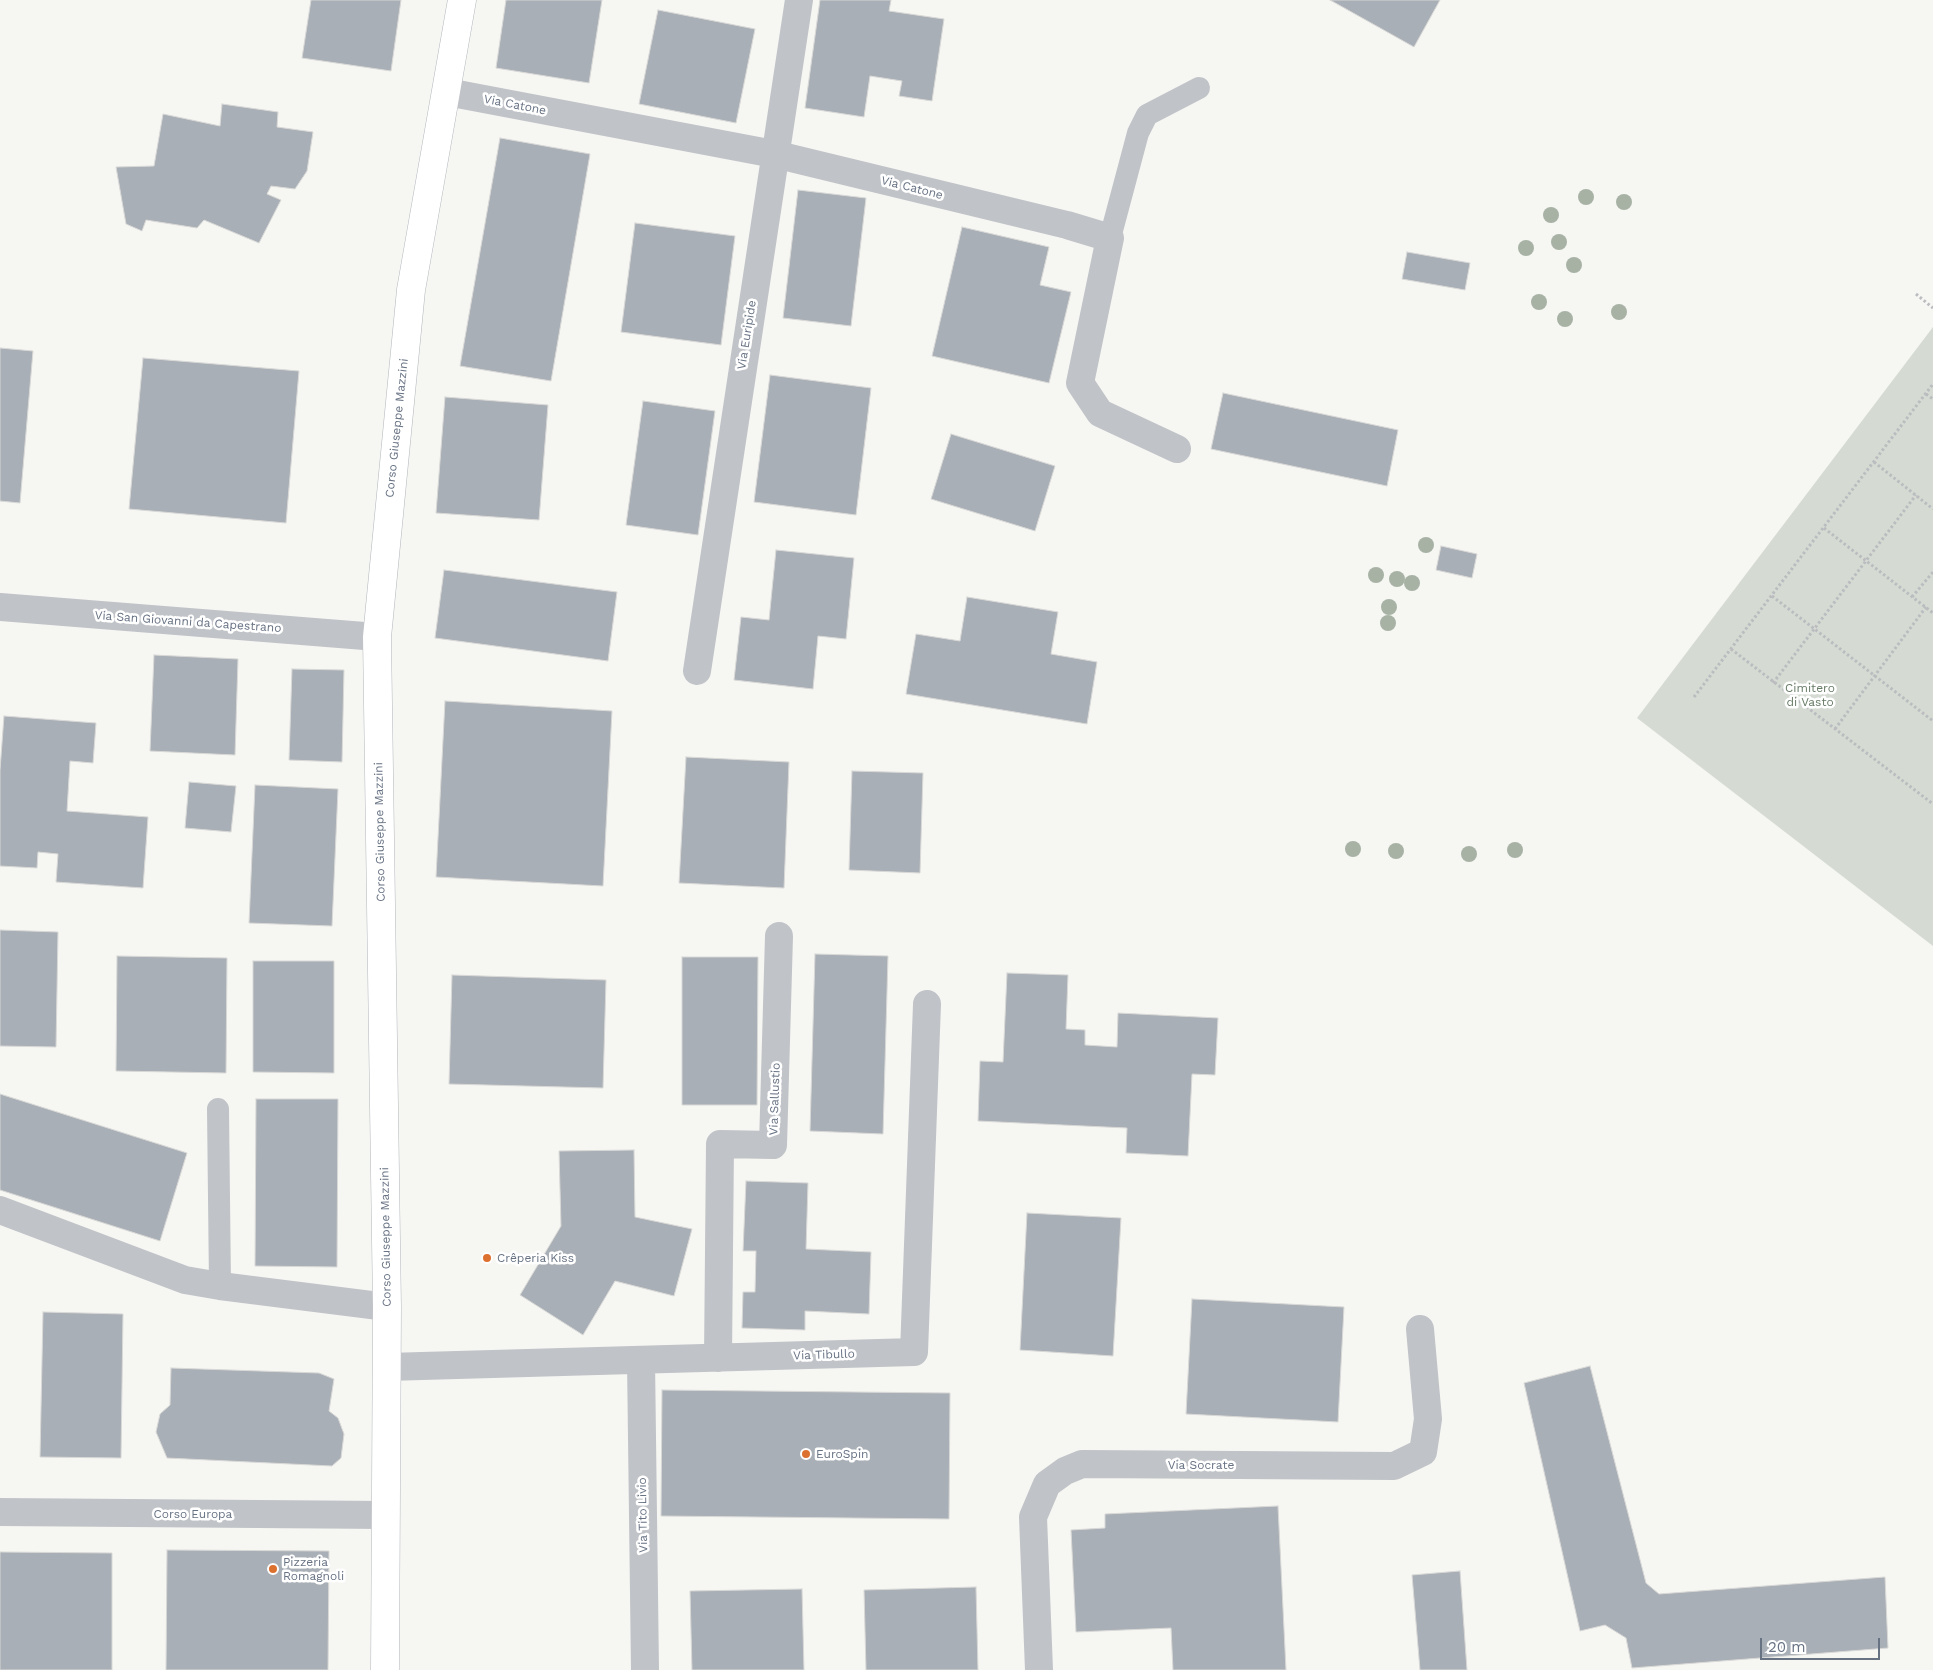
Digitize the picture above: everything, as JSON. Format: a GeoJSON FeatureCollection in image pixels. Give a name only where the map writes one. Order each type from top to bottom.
{"type":"FeatureCollection","features":[{"type":"Feature","properties":{"kind":"main road","name":"Corso Giuseppe Mazzini"},"geometry":{"type":"LineString","coordinates":[[385,1670],[387,1307],[377,637],[411,290],[462,0]]}},
{"type":"Feature","properties":{"kind":"street","name":"Via Euripide"},"geometry":{"type":"LineString","coordinates":[[697,671],[774,154],[799,0]]}},
{"type":"Feature","properties":{"kind":"street","name":"Via Catone"},"geometry":{"type":"LineString","coordinates":[[447,92],[774,154],[1067,225],[1110,238]]}},
{"type":"Feature","properties":{"kind":"street"},"geometry":{"type":"LineString","coordinates":[[1110,238],[1080,383],[1100,413],[1177,449]]}},
{"type":"Feature","properties":{"kind":"street","name":"Via San Giovanni da Capestrano"},"geometry":{"type":"LineString","coordinates":[[0,607],[377,637]]}},
{"type":"Feature","properties":{"kind":"street","name":"Via Sallustio"},"geometry":{"type":"LineString","coordinates":[[718,1358],[720,1144],[773,1145],[780,936]]}},
{"type":"Feature","properties":{"kind":"street","name":"Via Tibullo"},"geometry":{"type":"LineString","coordinates":[[387,1367],[914,1352],[927,1004]]}},
{"type":"Feature","properties":{"kind":"street"},"geometry":{"type":"LineString","coordinates":[[0,1210],[185,1280],[387,1307]]}},
{"type":"Feature","properties":{"kind":"street","name":"Via Socrate"},"geometry":{"type":"LineString","coordinates":[[1039,1670],[1033,1517],[1047,1484],[1065,1471],[1082,1464],[1394,1466],[1423,1452],[1428,1419],[1420,1329]]}},
{"type":"Feature","properties":{"kind":"street","name":"Via Tito Livio"},"geometry":{"type":"LineString","coordinates":[[641,1360],[645,1670]]}},
{"type":"Feature","properties":{"kind":"street","name":"Corso Europa"},"geometry":{"type":"LineString","coordinates":[[0,1512],[386,1515]]}},
{"type":"Feature","properties":{"kind":"lane"},"geometry":{"type":"LineString","coordinates":[[1110,238],[1138,133],[1146,116],[1199,88]]}},
{"type":"Feature","properties":{"kind":"lane"},"geometry":{"type":"LineString","coordinates":[[218,1109],[220,1286]]}},
{"type":"Feature","properties":{"kind":"path"},"geometry":{"type":"LineString","coordinates":[[1916,294],[1933,308]]}},
{"type":"Feature","properties":{"kind":"path"},"geometry":{"type":"LineString","coordinates":[[1694,697],[1933,384]]}},
{"type":"Feature","properties":{"kind":"path"},"geometry":{"type":"LineString","coordinates":[[1926,394],[1933,399]]}},
{"type":"Feature","properties":{"kind":"path"},"geometry":{"type":"LineString","coordinates":[[1874,462],[1933,509]]}},
{"type":"Feature","properties":{"kind":"path"},"geometry":{"type":"LineString","coordinates":[[1773,683],[1916,495]]}},
{"type":"Feature","properties":{"kind":"path"},"geometry":{"type":"LineString","coordinates":[[1824,528],[1933,613]]}},
{"type":"Feature","properties":{"kind":"path"},"geometry":{"type":"LineString","coordinates":[[1912,597],[1933,572]]}},
{"type":"Feature","properties":{"kind":"path"},"geometry":{"type":"LineString","coordinates":[[1772,596],[1933,721]]}},
{"type":"Feature","properties":{"kind":"path"},"geometry":{"type":"LineString","coordinates":[[1835,729],[1926,607]]}},
{"type":"Feature","properties":{"kind":"path"},"geometry":{"type":"LineString","coordinates":[[1731,649],[1933,804]]}},
{"type":"Feature","properties":{"kind":"green space","name":"Cimitero di Vasto"},"geometry":{"type":"Polygon","coordinates":[[[1933,327],[1933,946],[1637,718],[1933,327]]]}},
{"type":"Feature","properties":{"kind":"building"},"geometry":{"type":"Polygon","coordinates":[[[311,0],[401,0],[391,71],[302,58],[311,0]]]}},
{"type":"Feature","properties":{"kind":"building"},"geometry":{"type":"Polygon","coordinates":[[[506,0],[602,0],[589,83],[496,68],[506,0]]]}},
{"type":"Feature","properties":{"kind":"building"},"geometry":{"type":"Polygon","coordinates":[[[820,0],[891,0],[889,11],[944,19],[932,101],[899,96],[902,81],[870,76],[864,117],[805,108],[820,0]]]}},
{"type":"Feature","properties":{"kind":"building"},"geometry":{"type":"Polygon","coordinates":[[[1330,0],[1440,0],[1414,47],[1330,0]]]}},
{"type":"Feature","properties":{"kind":"building"},"geometry":{"type":"Polygon","coordinates":[[[658,10],[755,29],[736,123],[639,104],[658,10]]]}},
{"type":"Feature","properties":{"kind":"building"},"geometry":{"type":"Polygon","coordinates":[[[222,104],[278,112],[277,127],[313,132],[307,171],[295,189],[271,186],[267,194],[281,200],[259,243],[204,220],[197,228],[146,220],[142,231],[126,224],[116,167],[154,166],[163,114],[220,126],[222,104]]]}},
{"type":"Feature","properties":{"kind":"building"},"geometry":{"type":"Polygon","coordinates":[[[500,138],[590,154],[551,381],[460,366],[500,138]]]}},
{"type":"Feature","properties":{"kind":"building"},"geometry":{"type":"Polygon","coordinates":[[[798,190],[866,198],[851,326],[783,318],[798,190]]]}},
{"type":"Feature","properties":{"kind":"building"},"geometry":{"type":"Polygon","coordinates":[[[635,223],[735,236],[721,345],[621,332],[635,223]]]}},
{"type":"Feature","properties":{"kind":"building"},"geometry":{"type":"Polygon","coordinates":[[[962,227],[1049,247],[1040,285],[1071,292],[1049,383],[932,356],[962,227]]]}},
{"type":"Feature","properties":{"kind":"building"},"geometry":{"type":"Polygon","coordinates":[[[1407,252],[1470,263],[1465,290],[1402,279],[1407,252]]]}},
{"type":"Feature","properties":{"kind":"building"},"geometry":{"type":"Polygon","coordinates":[[[0,348],[33,351],[20,503],[0,501],[0,348]]]}},
{"type":"Feature","properties":{"kind":"building"},"geometry":{"type":"Polygon","coordinates":[[[143,358],[299,371],[286,523],[129,509],[143,358]]]}},
{"type":"Feature","properties":{"kind":"building"},"geometry":{"type":"Polygon","coordinates":[[[770,375],[871,388],[856,515],[754,502],[770,375]]]}},
{"type":"Feature","properties":{"kind":"building"},"geometry":{"type":"Polygon","coordinates":[[[1223,393],[1398,430],[1387,486],[1211,449],[1223,393]]]}},
{"type":"Feature","properties":{"kind":"building"},"geometry":{"type":"Polygon","coordinates":[[[445,397],[548,405],[539,520],[436,513],[445,397]]]}},
{"type":"Feature","properties":{"kind":"building"},"geometry":{"type":"Polygon","coordinates":[[[643,401],[715,411],[698,535],[626,525],[643,401]]]}},
{"type":"Feature","properties":{"kind":"building"},"geometry":{"type":"Polygon","coordinates":[[[951,434],[1055,466],[1035,531],[931,499],[951,434]]]}},
{"type":"Feature","properties":{"kind":"building"},"geometry":{"type":"Polygon","coordinates":[[[1441,546],[1477,554],[1472,578],[1436,570],[1441,546]]]}},
{"type":"Feature","properties":{"kind":"building"},"geometry":{"type":"Polygon","coordinates":[[[776,550],[854,558],[846,639],[818,636],[813,689],[734,680],[741,617],[769,620],[776,550]]]}},
{"type":"Feature","properties":{"kind":"building"},"geometry":{"type":"Polygon","coordinates":[[[444,570],[617,592],[608,661],[435,638],[444,570]]]}},
{"type":"Feature","properties":{"kind":"building"},"geometry":{"type":"Polygon","coordinates":[[[967,597],[1058,612],[1051,654],[1097,662],[1087,724],[906,694],[916,634],[960,641],[967,597]]]}},
{"type":"Feature","properties":{"kind":"building"},"geometry":{"type":"Polygon","coordinates":[[[154,655],[238,659],[235,755],[150,751],[154,655]]]}},
{"type":"Feature","properties":{"kind":"building"},"geometry":{"type":"Polygon","coordinates":[[[292,669],[344,670],[342,762],[289,760],[292,669]]]}},
{"type":"Feature","properties":{"kind":"building"},"geometry":{"type":"Polygon","coordinates":[[[445,701],[612,711],[603,886],[436,877],[445,701]]]}},
{"type":"Feature","properties":{"kind":"building"},"geometry":{"type":"Polygon","coordinates":[[[4,716],[96,723],[93,763],[70,761],[67,811],[148,817],[143,888],[56,882],[58,854],[38,852],[37,868],[0,866],[0,770],[4,716]]]}},
{"type":"Feature","properties":{"kind":"building"},"geometry":{"type":"Polygon","coordinates":[[[686,757],[789,762],[784,888],[679,883],[686,757]]]}},
{"type":"Feature","properties":{"kind":"building"},"geometry":{"type":"Polygon","coordinates":[[[852,771],[923,773],[920,873],[849,870],[852,771]]]}},
{"type":"Feature","properties":{"kind":"building"},"geometry":{"type":"Polygon","coordinates":[[[189,782],[236,786],[231,832],[185,828],[189,782]]]}},
{"type":"Feature","properties":{"kind":"building"},"geometry":{"type":"Polygon","coordinates":[[[255,785],[338,789],[332,926],[249,923],[255,785]]]}},
{"type":"Feature","properties":{"kind":"building"},"geometry":{"type":"Polygon","coordinates":[[[0,930],[58,932],[56,1047],[0,1046],[0,930]]]}},
{"type":"Feature","properties":{"kind":"building"},"geometry":{"type":"Polygon","coordinates":[[[815,954],[888,956],[883,1134],[810,1131],[815,954]]]}},
{"type":"Feature","properties":{"kind":"building"},"geometry":{"type":"Polygon","coordinates":[[[117,956],[227,958],[226,1073],[116,1071],[117,956]]]}},
{"type":"Feature","properties":{"kind":"building"},"geometry":{"type":"Polygon","coordinates":[[[682,957],[758,957],[757,1105],[682,1105],[682,957]]]}},
{"type":"Feature","properties":{"kind":"building"},"geometry":{"type":"Polygon","coordinates":[[[253,961],[334,961],[334,1073],[253,1072],[253,961]]]}},
{"type":"Feature","properties":{"kind":"building"},"geometry":{"type":"Polygon","coordinates":[[[1007,973],[1068,975],[1066,1029],[1085,1030],[1085,1045],[1117,1047],[1118,1013],[1218,1018],[1215,1075],[1192,1074],[1188,1156],[1126,1153],[1127,1128],[978,1121],[980,1061],[1003,1062],[1007,973]]]}},
{"type":"Feature","properties":{"kind":"building"},"geometry":{"type":"Polygon","coordinates":[[[452,975],[606,980],[603,1088],[449,1084],[452,975]]]}},
{"type":"Feature","properties":{"kind":"building"},"geometry":{"type":"Polygon","coordinates":[[[0,1094],[187,1153],[160,1241],[0,1190],[0,1094]]]}},
{"type":"Feature","properties":{"kind":"building"},"geometry":{"type":"Polygon","coordinates":[[[256,1099],[338,1099],[337,1267],[255,1266],[256,1099]]]}},
{"type":"Feature","properties":{"kind":"building"},"geometry":{"type":"Polygon","coordinates":[[[634,1150],[635,1217],[692,1229],[674,1296],[615,1281],[583,1335],[520,1295],[561,1226],[559,1151],[634,1150]]]}},
{"type":"Feature","properties":{"kind":"building"},"geometry":{"type":"Polygon","coordinates":[[[746,1181],[808,1183],[806,1249],[871,1252],[869,1314],[805,1311],[805,1330],[742,1328],[743,1292],[755,1292],[756,1251],[743,1251],[746,1181]]]}},
{"type":"Feature","properties":{"kind":"building"},"geometry":{"type":"Polygon","coordinates":[[[1027,1213],[1121,1218],[1113,1356],[1020,1350],[1027,1213]]]}},
{"type":"Feature","properties":{"kind":"building"},"geometry":{"type":"Polygon","coordinates":[[[1192,1299],[1344,1307],[1338,1422],[1186,1414],[1192,1299]]]}},
{"type":"Feature","properties":{"kind":"building"},"geometry":{"type":"Polygon","coordinates":[[[43,1312],[123,1314],[121,1458],[40,1457],[43,1312]]]}},
{"type":"Feature","properties":{"kind":"building"},"geometry":{"type":"Polygon","coordinates":[[[1590,1366],[1646,1583],[1659,1594],[1885,1577],[1888,1648],[1632,1668],[1626,1638],[1605,1625],[1580,1631],[1524,1383],[1590,1366]]]}},
{"type":"Feature","properties":{"kind":"building"},"geometry":{"type":"Polygon","coordinates":[[[171,1368],[319,1373],[334,1379],[329,1411],[338,1418],[344,1434],[341,1458],[332,1466],[167,1458],[156,1432],[160,1414],[170,1405],[171,1368]]]}},
{"type":"Feature","properties":{"kind":"building","name":"EuroSpin"},"geometry":{"type":"Polygon","coordinates":[[[662,1390],[950,1393],[949,1519],[661,1516],[662,1390]]]}},
{"type":"Feature","properties":{"kind":"building"},"geometry":{"type":"Polygon","coordinates":[[[1278,1506],[1286,1670],[1173,1670],[1171,1628],[1076,1632],[1071,1530],[1105,1528],[1105,1514],[1278,1506]]]}},
{"type":"Feature","properties":{"kind":"building"},"geometry":{"type":"Polygon","coordinates":[[[167,1550],[329,1551],[328,1670],[166,1670],[167,1550]]]}},
{"type":"Feature","properties":{"kind":"building"},"geometry":{"type":"Polygon","coordinates":[[[0,1552],[112,1553],[112,1670],[0,1670],[0,1552]]]}},
{"type":"Feature","properties":{"kind":"building"},"geometry":{"type":"Polygon","coordinates":[[[1460,1571],[1467,1670],[1420,1670],[1412,1575],[1460,1571]]]}},
{"type":"Feature","properties":{"kind":"building"},"geometry":{"type":"Polygon","coordinates":[[[976,1587],[978,1670],[866,1670],[864,1590],[976,1587]]]}},
{"type":"Feature","properties":{"kind":"building"},"geometry":{"type":"Polygon","coordinates":[[[802,1589],[804,1670],[692,1670],[690,1591],[802,1589]]]}},
{"type":"Feature","properties":{"kind":"place","name":"Crêperia Kiss"},"geometry":{"type":"Point","coordinates":[487,1258]}},
{"type":"Feature","properties":{"kind":"place","name":"EuroSpin"},"geometry":{"type":"Point","coordinates":[806,1454]}},
{"type":"Feature","properties":{"kind":"place","name":"Pizzeria Romagnoli"},"geometry":{"type":"Point","coordinates":[273,1569]}}]}
